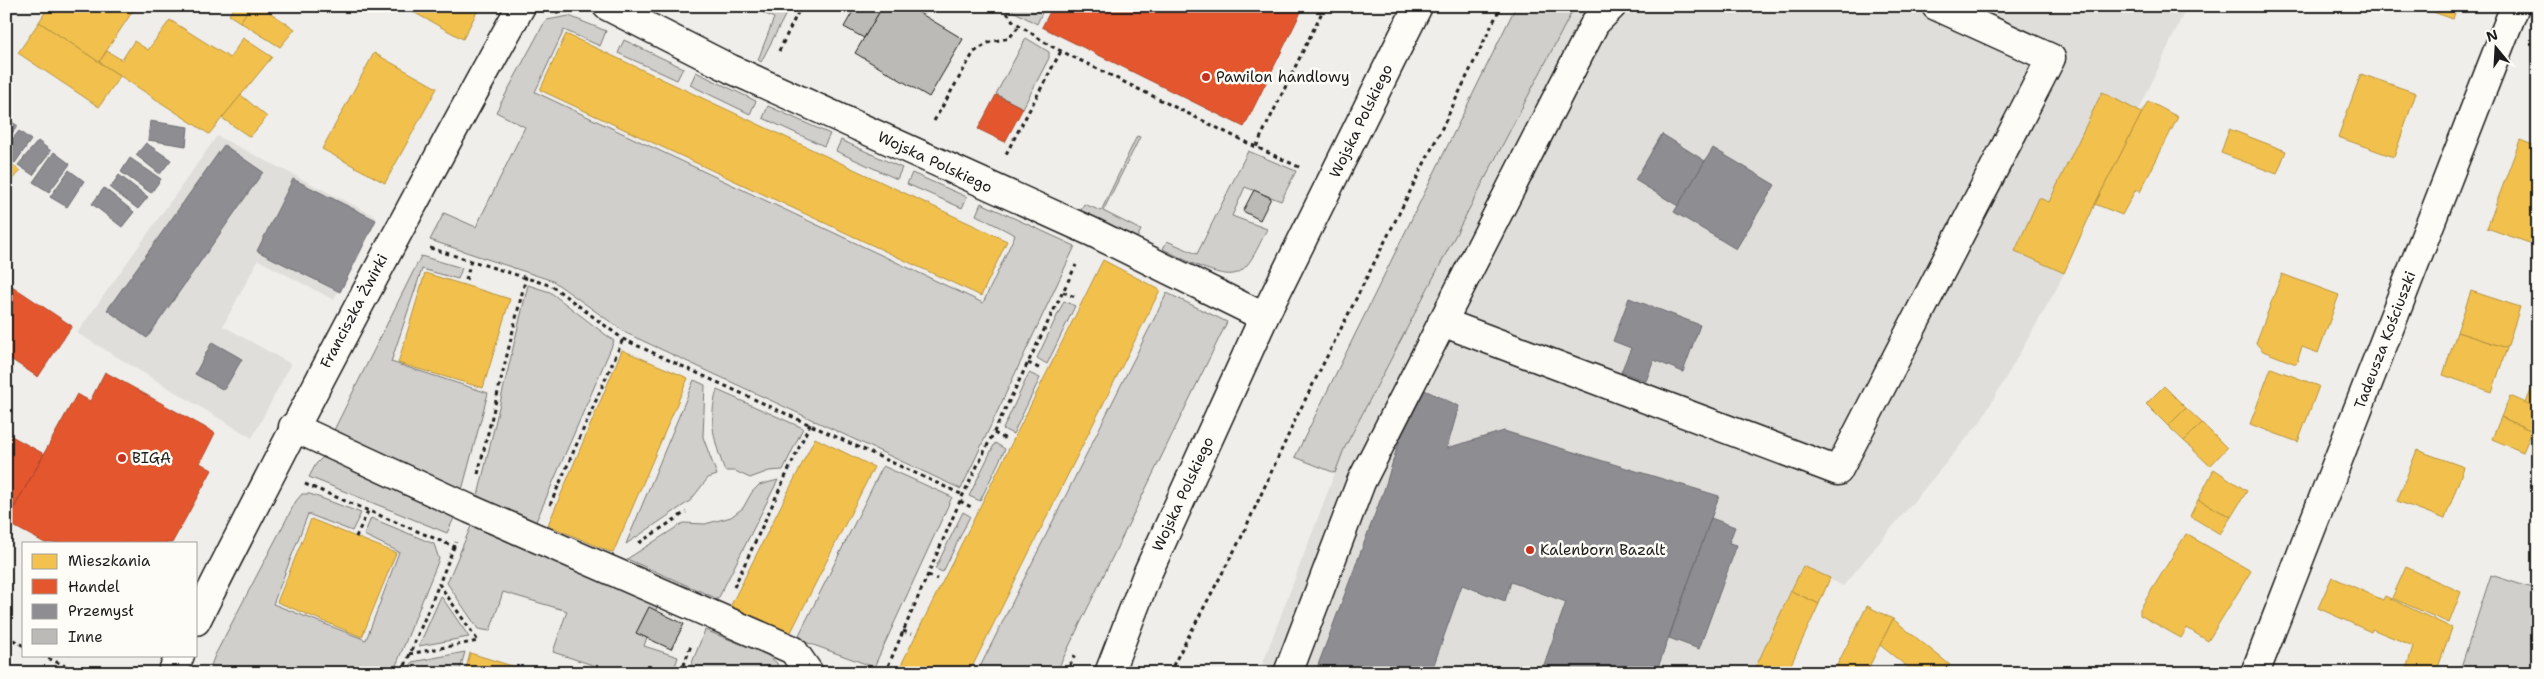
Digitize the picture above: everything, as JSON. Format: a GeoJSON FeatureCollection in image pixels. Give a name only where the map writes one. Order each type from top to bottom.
{"type":"FeatureCollection","features":[{"type":"Feature","properties":{"kind":"street","name":"Franciszka Żwirki"},"geometry":{"type":"LineString","coordinates":[[198,617],[294,427],[394,236],[521,6]]}},
{"type":"Feature","properties":{"kind":"street","name":"Wojska Polskiego"},"geometry":{"type":"LineString","coordinates":[[607,6],[763,83],[1092,232],[1264,317]]}},
{"type":"Feature","properties":{"kind":"street","name":"Wojska Polskiego"},"geometry":{"type":"LineString","coordinates":[[1109,673],[1148,572],[1264,317],[1418,6]]}},
{"type":"Feature","properties":{"kind":"street"},"geometry":{"type":"LineString","coordinates":[[1288,673],[1361,482],[1594,23],[1612,6]]}},
{"type":"Feature","properties":{"kind":"street"},"geometry":{"type":"LineString","coordinates":[[1442,322],[1838,471],[2050,58],[1936,6]]}},
{"type":"Feature","properties":{"kind":"street","name":"Tadeusza Kościuszki"},"geometry":{"type":"LineString","coordinates":[[2256,673],[2515,6]]}},
{"type":"Feature","properties":{"kind":"street"},"geometry":{"type":"LineString","coordinates":[[294,427],[470,509],[793,650],[810,673]]}},
{"type":"Feature","properties":{"kind":"street"},"geometry":{"type":"LineString","coordinates":[[172,673],[180,656]]}},
{"type":"Feature","properties":{"kind":"path"},"geometry":{"type":"LineString","coordinates":[[763,83],[801,6]]}},
{"type":"Feature","properties":{"kind":"path"},"geometry":{"type":"LineString","coordinates":[[1002,6],[1014,22],[1061,51],[1258,146],[1325,6]]}},
{"type":"Feature","properties":{"kind":"path"},"geometry":{"type":"LineString","coordinates":[[1169,673],[1241,538],[1298,414],[1442,128],[1501,6]]}},
{"type":"Feature","properties":{"kind":"path"},"geometry":{"type":"LineString","coordinates":[[916,152],[974,52],[990,42],[1009,38],[1020,25]]}},
{"type":"Feature","properties":{"kind":"path"},"geometry":{"type":"LineString","coordinates":[[989,186],[1061,51]]}},
{"type":"Feature","properties":{"kind":"path"},"geometry":{"type":"LineString","coordinates":[[885,673],[960,501],[1092,232]]}},
{"type":"Feature","properties":{"kind":"path"},"geometry":{"type":"LineString","coordinates":[[394,236],[552,286],[623,338],[964,495]]}},
{"type":"Feature","properties":{"kind":"path"},"geometry":{"type":"LineString","coordinates":[[466,280],[471,260]]}},
{"type":"Feature","properties":{"kind":"path"},"geometry":{"type":"LineString","coordinates":[[402,673],[470,509],[526,277]]}},
{"type":"Feature","properties":{"kind":"path"},"geometry":{"type":"LineString","coordinates":[[1063,292],[1075,297]]}},
{"type":"Feature","properties":{"kind":"path"},"geometry":{"type":"LineString","coordinates":[[536,538],[623,338]]}},
{"type":"Feature","properties":{"kind":"path"},"geometry":{"type":"LineString","coordinates":[[1028,362],[1041,369]]}},
{"type":"Feature","properties":{"kind":"path"},"geometry":{"type":"LineString","coordinates":[[719,618],[810,424]]}},
{"type":"Feature","properties":{"kind":"path"},"geometry":{"type":"LineString","coordinates":[[994,433],[1006,439]]}},
{"type":"Feature","properties":{"kind":"path"},"geometry":{"type":"LineString","coordinates":[[296,481],[455,547]]}},
{"type":"Feature","properties":{"kind":"path"},"geometry":{"type":"LineString","coordinates":[[960,501],[971,506]]}},
{"type":"Feature","properties":{"kind":"path"},"geometry":{"type":"LineString","coordinates":[[356,537],[368,511]]}},
{"type":"Feature","properties":{"kind":"path"},"geometry":{"type":"LineString","coordinates":[[604,568],[686,512]]}},
{"type":"Feature","properties":{"kind":"path"},"geometry":{"type":"LineString","coordinates":[[928,574],[937,579]]}},
{"type":"Feature","properties":{"kind":"path"},"geometry":{"type":"LineString","coordinates":[[409,654],[478,641],[440,584]]}},
{"type":"Feature","properties":{"kind":"path"},"geometry":{"type":"LineString","coordinates":[[904,631],[910,634]]}},
{"type":"Feature","properties":{"kind":"path"},"geometry":{"type":"LineString","coordinates":[[6,636],[22,645]]}},
{"type":"Feature","properties":{"kind":"path"},"geometry":{"type":"LineString","coordinates":[[43,656],[81,673]]}},
{"type":"Feature","properties":{"kind":"shaded area"},"geometry":{"type":"Polygon","coordinates":[[[749,6],[776,6],[782,9],[784,6],[790,6],[761,62],[758,60],[774,18],[749,6]]]}},
{"type":"Feature","properties":{"kind":"shaded area"},"geometry":{"type":"Polygon","coordinates":[[[1010,6],[1045,6],[1037,24],[1013,11],[1010,6]]]}},
{"type":"Feature","properties":{"kind":"shaded area"},"geometry":{"type":"Polygon","coordinates":[[[1516,6],[1575,6],[1344,449],[1335,473],[1295,457],[1516,6]]]}},
{"type":"Feature","properties":{"kind":"shaded area"},"geometry":{"type":"Polygon","coordinates":[[[1575,6],[2187,6],[2057,288],[1981,421],[1843,586],[1808,568],[1760,673],[1259,673],[1344,449],[1575,6]]]}},
{"type":"Feature","properties":{"kind":"shaded area"},"geometry":{"type":"Polygon","coordinates":[[[569,16],[606,31],[600,46],[564,30],[535,92],[983,303],[1015,235],[976,215],[981,203],[1075,246],[961,489],[626,333],[553,281],[430,240],[444,213],[476,227],[525,127],[496,112],[543,25],[547,20],[569,16]]]}},
{"type":"Feature","properties":{"kind":"shaded area"},"geometry":{"type":"Polygon","coordinates":[[[1026,38],[1049,52],[1049,58],[1023,108],[996,94],[1026,38]]]}},
{"type":"Feature","properties":{"kind":"shaded area"},"geometry":{"type":"Polygon","coordinates":[[[624,40],[683,68],[677,80],[618,53],[624,40]]]}},
{"type":"Feature","properties":{"kind":"shaded area"},"geometry":{"type":"Polygon","coordinates":[[[696,72],[756,101],[750,114],[690,85],[696,72]]]}},
{"type":"Feature","properties":{"kind":"shaded area"},"geometry":{"type":"Polygon","coordinates":[[[768,106],[830,134],[824,146],[763,118],[768,106]]]}},
{"type":"Feature","properties":{"kind":"shaded area"},"geometry":{"type":"Polygon","coordinates":[[[217,136],[377,217],[334,300],[258,260],[223,326],[291,364],[252,438],[77,333],[217,136]]]}},
{"type":"Feature","properties":{"kind":"shaded area"},"geometry":{"type":"Polygon","coordinates":[[[1137,136],[1140,137],[1103,211],[1141,230],[1137,238],[1080,212],[1084,204],[1101,211],[1137,136]]]}},
{"type":"Feature","properties":{"kind":"shaded area"},"geometry":{"type":"Polygon","coordinates":[[[841,140],[902,168],[897,179],[836,151],[841,140]]]}},
{"type":"Feature","properties":{"kind":"shaded area"},"geometry":{"type":"Polygon","coordinates":[[[1248,151],[1296,171],[1281,201],[1245,187],[1232,216],[1267,229],[1255,254],[1247,265],[1237,273],[1221,273],[1200,267],[1163,249],[1167,241],[1197,254],[1248,151]]]}},
{"type":"Feature","properties":{"kind":"shaded area"},"geometry":{"type":"Polygon","coordinates":[[[912,173],[967,197],[962,208],[907,184],[912,173]]]}},
{"type":"Feature","properties":{"kind":"shaded area"},"geometry":{"type":"Polygon","coordinates":[[[421,256],[462,268],[458,279],[422,269],[391,362],[488,393],[462,490],[333,432],[421,256]]]}},
{"type":"Feature","properties":{"kind":"shaded area"},"geometry":{"type":"Polygon","coordinates":[[[528,285],[550,292],[614,341],[534,526],[477,500],[528,285]]]}},
{"type":"Feature","properties":{"kind":"shaded area"},"geometry":{"type":"Polygon","coordinates":[[[1167,293],[1227,322],[1056,673],[977,673],[1167,293]]]}},
{"type":"Feature","properties":{"kind":"shaded area"},"geometry":{"type":"Polygon","coordinates":[[[1064,301],[1075,306],[1047,364],[1037,358],[1064,301]]]}},
{"type":"Feature","properties":{"kind":"shaded area"},"geometry":{"type":"Polygon","coordinates":[[[1029,373],[1040,378],[1013,434],[1003,429],[1029,373]]]}},
{"type":"Feature","properties":{"kind":"shaded area"},"geometry":{"type":"Polygon","coordinates":[[[694,380],[705,385],[703,437],[717,475],[708,478],[690,501],[626,544],[694,380]]]}},
{"type":"Feature","properties":{"kind":"shaded area"},"geometry":{"type":"Polygon","coordinates":[[[717,390],[803,428],[783,470],[769,471],[750,478],[735,471],[725,471],[715,440],[713,421],[714,401],[717,390]]]}},
{"type":"Feature","properties":{"kind":"shaded area"},"geometry":{"type":"Polygon","coordinates":[[[995,443],[1005,449],[980,501],[969,496],[995,443]]]}},
{"type":"Feature","properties":{"kind":"shaded area"},"geometry":{"type":"Polygon","coordinates":[[[324,456],[456,514],[447,533],[309,477],[316,464],[324,456]]]}},
{"type":"Feature","properties":{"kind":"shaded area"},"geometry":{"type":"Polygon","coordinates":[[[883,466],[952,497],[874,667],[797,639],[883,466]]]}},
{"type":"Feature","properties":{"kind":"shaded area"},"geometry":{"type":"Polygon","coordinates":[[[778,480],[718,599],[627,559],[683,523],[705,524],[731,517],[743,508],[752,492],[759,485],[778,480]]]}},
{"type":"Feature","properties":{"kind":"shaded area"},"geometry":{"type":"Polygon","coordinates":[[[302,494],[310,494],[361,513],[352,531],[308,514],[273,604],[366,640],[399,552],[364,535],[371,518],[434,544],[439,559],[393,673],[208,673],[215,655],[296,501],[302,494]]]}},
{"type":"Feature","properties":{"kind":"shaded area"},"geometry":{"type":"Polygon","coordinates":[[[963,512],[970,516],[943,572],[935,569],[963,512]]]}},
{"type":"Feature","properties":{"kind":"shaded area"},"geometry":{"type":"Polygon","coordinates":[[[474,519],[659,601],[644,646],[678,657],[673,673],[617,673],[553,652],[567,611],[503,592],[490,631],[478,629],[447,583],[474,519]]]}},
{"type":"Feature","properties":{"kind":"shaded area"},"geometry":{"type":"Polygon","coordinates":[[[2491,575],[2538,590],[2538,673],[2459,673],[2491,575]]]}},
{"type":"Feature","properties":{"kind":"shaded area"},"geometry":{"type":"Polygon","coordinates":[[[441,596],[469,637],[419,646],[441,596]]]}},
{"type":"Feature","properties":{"kind":"shaded area"},"geometry":{"type":"Polygon","coordinates":[[[705,630],[766,654],[777,663],[779,671],[688,673],[705,630]]]}},
{"type":"Feature","properties":{"kind":"shaded area"},"geometry":{"type":"Polygon","coordinates":[[[465,652],[459,673],[408,673],[412,662],[465,652]]]}},
{"type":"Feature","properties":{"kind":"building: Mieszkania"},"geometry":{"type":"Polygon","coordinates":[[[49,6],[136,6],[99,62],[39,22],[49,6]]]}},
{"type":"Feature","properties":{"kind":"building: Mieszkania"},"geometry":{"type":"Polygon","coordinates":[[[235,6],[251,6],[240,22],[229,15],[235,6]]]}},
{"type":"Feature","properties":{"kind":"building: Mieszkania"},"geometry":{"type":"Polygon","coordinates":[[[251,6],[260,6],[295,29],[280,47],[240,22],[251,6]]]}},
{"type":"Feature","properties":{"kind":"building: Mieszkania"},"geometry":{"type":"Polygon","coordinates":[[[416,6],[480,6],[463,39],[413,12],[416,6]]]}},
{"type":"Feature","properties":{"kind":"building: Mieszkania"},"geometry":{"type":"Polygon","coordinates":[[[2416,6],[2457,6],[2453,19],[2416,6]]]}},
{"type":"Feature","properties":{"kind":"building: Mieszkania"},"geometry":{"type":"Polygon","coordinates":[[[170,20],[230,58],[243,38],[272,57],[209,134],[99,62],[107,51],[122,60],[134,41],[148,50],[170,20]]]}},
{"type":"Feature","properties":{"kind":"building: Mieszkania"},"geometry":{"type":"Polygon","coordinates":[[[39,22],[120,76],[99,107],[18,53],[39,22]]]}},
{"type":"Feature","properties":{"kind":"building: Mieszkania"},"geometry":{"type":"Polygon","coordinates":[[[566,34],[1007,241],[981,296],[540,90],[566,34]]]}},
{"type":"Feature","properties":{"kind":"building: Mieszkania"},"geometry":{"type":"Polygon","coordinates":[[[374,53],[437,88],[385,183],[322,149],[374,53]]]}},
{"type":"Feature","properties":{"kind":"building: Mieszkania"},"geometry":{"type":"Polygon","coordinates":[[[2361,74],[2416,93],[2394,157],[2338,137],[2361,74]]]}},
{"type":"Feature","properties":{"kind":"building: Mieszkania"},"geometry":{"type":"Polygon","coordinates":[[[2102,92],[2142,113],[2095,204],[2064,273],[2015,251],[2039,198],[2049,202],[2102,92]]]}},
{"type":"Feature","properties":{"kind":"building: Mieszkania"},"geometry":{"type":"Polygon","coordinates":[[[241,95],[267,117],[250,137],[222,118],[241,95]]]}},
{"type":"Feature","properties":{"kind":"building: Mieszkania"},"geometry":{"type":"Polygon","coordinates":[[[2148,101],[2178,117],[2140,192],[2136,189],[2122,215],[2095,204],[2148,101]]]}},
{"type":"Feature","properties":{"kind":"building: Mieszkania"},"geometry":{"type":"Polygon","coordinates":[[[2229,129],[2286,151],[2277,174],[2221,153],[2229,129]]]}},
{"type":"Feature","properties":{"kind":"building: Mieszkania"},"geometry":{"type":"Polygon","coordinates":[[[2520,140],[2538,147],[2538,246],[2487,228],[2520,140]]]}},
{"type":"Feature","properties":{"kind":"building: Mieszkania"},"geometry":{"type":"Polygon","coordinates":[[[6,159],[20,171],[6,186],[6,159]]]}},
{"type":"Feature","properties":{"kind":"building: Mieszkania"},"geometry":{"type":"Polygon","coordinates":[[[1103,260],[1160,290],[969,673],[897,673],[1103,260]]]}},
{"type":"Feature","properties":{"kind":"building: Mieszkania"},"geometry":{"type":"Polygon","coordinates":[[[425,273],[510,299],[483,388],[398,363],[425,273]]]}},
{"type":"Feature","properties":{"kind":"building: Mieszkania"},"geometry":{"type":"Polygon","coordinates":[[[2282,274],[2339,295],[2318,353],[2302,347],[2296,364],[2263,351],[2256,343],[2282,274]]]}},
{"type":"Feature","properties":{"kind":"building: Mieszkania"},"geometry":{"type":"Polygon","coordinates":[[[2471,291],[2520,307],[2507,348],[2457,332],[2471,291]]]}},
{"type":"Feature","properties":{"kind":"building: Mieszkania"},"geometry":{"type":"Polygon","coordinates":[[[2457,332],[2507,348],[2492,392],[2443,375],[2457,332]]]}},
{"type":"Feature","properties":{"kind":"building: Mieszkania"},"geometry":{"type":"Polygon","coordinates":[[[622,350],[688,378],[613,553],[548,525],[622,350]]]}},
{"type":"Feature","properties":{"kind":"building: Mieszkania"},"geometry":{"type":"Polygon","coordinates":[[[2271,368],[2319,386],[2298,442],[2250,424],[2271,368]]]}},
{"type":"Feature","properties":{"kind":"building: Mieszkania"},"geometry":{"type":"Polygon","coordinates":[[[2538,373],[2538,408],[2526,403],[2538,373]]]}},
{"type":"Feature","properties":{"kind":"building: Mieszkania"},"geometry":{"type":"Polygon","coordinates":[[[2164,386],[2186,408],[2168,426],[2146,404],[2164,386]]]}},
{"type":"Feature","properties":{"kind":"building: Mieszkania"},"geometry":{"type":"Polygon","coordinates":[[[2510,396],[2538,408],[2538,418],[2532,431],[2501,417],[2510,396]]]}},
{"type":"Feature","properties":{"kind":"building: Mieszkania"},"geometry":{"type":"Polygon","coordinates":[[[2186,408],[2202,423],[2184,441],[2168,426],[2186,408]]]}},
{"type":"Feature","properties":{"kind":"building: Mieszkania"},"geometry":{"type":"Polygon","coordinates":[[[2501,417],[2532,431],[2523,452],[2492,439],[2501,417]]]}},
{"type":"Feature","properties":{"kind":"building: Mieszkania"},"geometry":{"type":"Polygon","coordinates":[[[2202,423],[2227,448],[2210,466],[2184,441],[2202,423]]]}},
{"type":"Feature","properties":{"kind":"building: Mieszkania"},"geometry":{"type":"Polygon","coordinates":[[[815,438],[874,467],[789,636],[730,607],[815,438]]]}},
{"type":"Feature","properties":{"kind":"building: Mieszkania"},"geometry":{"type":"Polygon","coordinates":[[[2417,450],[2464,467],[2445,519],[2397,501],[2417,450]]]}},
{"type":"Feature","properties":{"kind":"building: Mieszkania"},"geometry":{"type":"Polygon","coordinates":[[[2214,469],[2247,491],[2231,517],[2198,500],[2214,469]]]}},
{"type":"Feature","properties":{"kind":"building: Mieszkania"},"geometry":{"type":"Polygon","coordinates":[[[2198,500],[2231,517],[2220,534],[2190,516],[2198,500]]]}},
{"type":"Feature","properties":{"kind":"building: Mieszkania"},"geometry":{"type":"Polygon","coordinates":[[[311,519],[396,553],[362,637],[277,602],[311,519]]]}},
{"type":"Feature","properties":{"kind":"building: Mieszkania"},"geometry":{"type":"Polygon","coordinates":[[[2186,534],[2251,571],[2208,641],[2187,628],[2181,638],[2140,615],[2140,609],[2186,534]]]}},
{"type":"Feature","properties":{"kind":"building: Mieszkania"},"geometry":{"type":"Polygon","coordinates":[[[1803,566],[1830,578],[1819,604],[1791,591],[1803,566]]]}},
{"type":"Feature","properties":{"kind":"building: Mieszkania"},"geometry":{"type":"Polygon","coordinates":[[[2406,567],[2461,592],[2449,623],[2392,598],[2406,567]]]}},
{"type":"Feature","properties":{"kind":"building: Mieszkania"},"geometry":{"type":"Polygon","coordinates":[[[2332,577],[2383,600],[2385,596],[2452,628],[2436,673],[2405,673],[2413,646],[2372,629],[2371,632],[2318,608],[2332,577]]]}},
{"type":"Feature","properties":{"kind":"building: Mieszkania"},"geometry":{"type":"Polygon","coordinates":[[[1791,591],[1819,604],[1787,673],[1753,673],[1791,591]]]}},
{"type":"Feature","properties":{"kind":"building: Mieszkania"},"geometry":{"type":"Polygon","coordinates":[[[1867,606],[1893,619],[1866,673],[1833,673],[1867,606]]]}},
{"type":"Feature","properties":{"kind":"building: Mieszkania"},"geometry":{"type":"Polygon","coordinates":[[[1893,619],[1950,665],[1944,673],[1915,673],[1880,645],[1893,619]]]}},
{"type":"Feature","properties":{"kind":"building: Mieszkania"},"geometry":{"type":"Polygon","coordinates":[[[470,653],[535,673],[465,673],[470,653]]]}},
{"type":"Feature","properties":{"kind":"building: Handel","name":"Pawilon handlowy"},"geometry":{"type":"Polygon","coordinates":[[[1053,6],[1304,6],[1244,127],[1042,27],[1053,6]]]}},
{"type":"Feature","properties":{"kind":"building: Handel"},"geometry":{"type":"Polygon","coordinates":[[[996,95],[1023,108],[1005,142],[978,129],[996,95]]]}},
{"type":"Feature","properties":{"kind":"building: Handel"},"geometry":{"type":"Polygon","coordinates":[[[6,282],[72,326],[38,377],[6,356],[6,282]]]}},
{"type":"Feature","properties":{"kind":"building: Handel","name":"BIGA"},"geometry":{"type":"Polygon","coordinates":[[[105,372],[215,433],[200,463],[212,470],[173,542],[43,542],[6,522],[77,394],[90,401],[105,372]]]}},
{"type":"Feature","properties":{"kind":"building: Handel"},"geometry":{"type":"Polygon","coordinates":[[[6,433],[44,454],[6,522],[6,433]]]}},
{"type":"Feature","properties":{"kind":"building: Przemysł"},"geometry":{"type":"Polygon","coordinates":[[[6,118],[18,126],[6,140],[6,118]]]}},
{"type":"Feature","properties":{"kind":"building: Przemysł"},"geometry":{"type":"Polygon","coordinates":[[[150,121],[188,127],[186,146],[148,140],[150,121]]]}},
{"type":"Feature","properties":{"kind":"building: Przemysł"},"geometry":{"type":"Polygon","coordinates":[[[19,131],[31,140],[15,163],[6,156],[6,147],[19,131]]]}},
{"type":"Feature","properties":{"kind":"building: Przemysł"},"geometry":{"type":"Polygon","coordinates":[[[1662,134],[1705,161],[1678,206],[1635,180],[1662,134]]]}},
{"type":"Feature","properties":{"kind":"building: Przemysł"},"geometry":{"type":"Polygon","coordinates":[[[38,141],[51,151],[33,175],[18,165],[38,141]]]}},
{"type":"Feature","properties":{"kind":"building: Przemysł"},"geometry":{"type":"Polygon","coordinates":[[[146,143],[171,160],[160,174],[136,155],[146,143]]]}},
{"type":"Feature","properties":{"kind":"building: Przemysł"},"geometry":{"type":"Polygon","coordinates":[[[224,145],[263,172],[147,338],[107,310],[224,145]]]}},
{"type":"Feature","properties":{"kind":"building: Przemysł"},"geometry":{"type":"Polygon","coordinates":[[[1713,148],[1775,185],[1736,249],[1674,212],[1713,148]]]}},
{"type":"Feature","properties":{"kind":"building: Przemysł"},"geometry":{"type":"Polygon","coordinates":[[[54,152],[70,164],[49,192],[33,182],[54,152]]]}},
{"type":"Feature","properties":{"kind":"building: Przemysł"},"geometry":{"type":"Polygon","coordinates":[[[130,158],[161,179],[151,193],[121,172],[130,158]]]}},
{"type":"Feature","properties":{"kind":"building: Przemysł"},"geometry":{"type":"Polygon","coordinates":[[[69,170],[84,181],[67,207],[50,197],[69,170]]]}},
{"type":"Feature","properties":{"kind":"building: Przemysł"},"geometry":{"type":"Polygon","coordinates":[[[119,175],[148,197],[138,209],[110,188],[119,175]]]}},
{"type":"Feature","properties":{"kind":"building: Przemysł"},"geometry":{"type":"Polygon","coordinates":[[[293,179],[376,220],[340,292],[257,251],[293,179]]]}},
{"type":"Feature","properties":{"kind":"building: Przemysł"},"geometry":{"type":"Polygon","coordinates":[[[104,188],[134,212],[122,227],[92,204],[104,188]]]}},
{"type":"Feature","properties":{"kind":"building: Przemysł"},"geometry":{"type":"Polygon","coordinates":[[[1629,298],[1700,325],[1683,372],[1654,360],[1646,381],[1621,372],[1631,348],[1613,341],[1629,298]]]}},
{"type":"Feature","properties":{"kind":"building: Przemysł"},"geometry":{"type":"Polygon","coordinates":[[[212,342],[242,359],[224,390],[195,374],[212,342]]]}},
{"type":"Feature","properties":{"kind":"building: Przemysł","name":"Kalenborn Bazalt"},"geometry":{"type":"Polygon","coordinates":[[[1416,386],[1459,406],[1447,448],[1504,431],[1719,496],[1656,673],[1541,673],[1566,602],[1511,582],[1505,601],[1462,585],[1431,673],[1315,673],[1384,490],[1416,386]]]}},
{"type":"Feature","properties":{"kind":"building: Przemysł"},"geometry":{"type":"Polygon","coordinates":[[[1711,518],[1735,527],[1729,543],[1737,545],[1699,649],[1669,638],[1711,518]]]}},
{"type":"Feature","properties":{"kind":"building: Inne"},"geometry":{"type":"Polygon","coordinates":[[[856,6],[883,6],[864,38],[844,27],[856,6]]]}},
{"type":"Feature","properties":{"kind":"building: Inne"},"geometry":{"type":"Polygon","coordinates":[[[883,6],[908,6],[963,39],[929,97],[855,53],[883,6]]]}},
{"type":"Feature","properties":{"kind":"building: Inne"},"geometry":{"type":"Polygon","coordinates":[[[1254,190],[1271,198],[1260,220],[1243,211],[1254,190]]]}},
{"type":"Feature","properties":{"kind":"building: Inne"},"geometry":{"type":"Polygon","coordinates":[[[649,607],[684,624],[671,649],[636,633],[649,607]]]}},
{"type":"Feature","properties":{"kind":"place","name":"Pawilon handlowy"},"geometry":{"type":"Point","coordinates":[1206,77]}},
{"type":"Feature","properties":{"kind":"place","name":"BIGA"},"geometry":{"type":"Point","coordinates":[122,458]}},
{"type":"Feature","properties":{"kind":"place","name":"Kalenborn Bazalt"},"geometry":{"type":"Point","coordinates":[1530,550]}}]}
